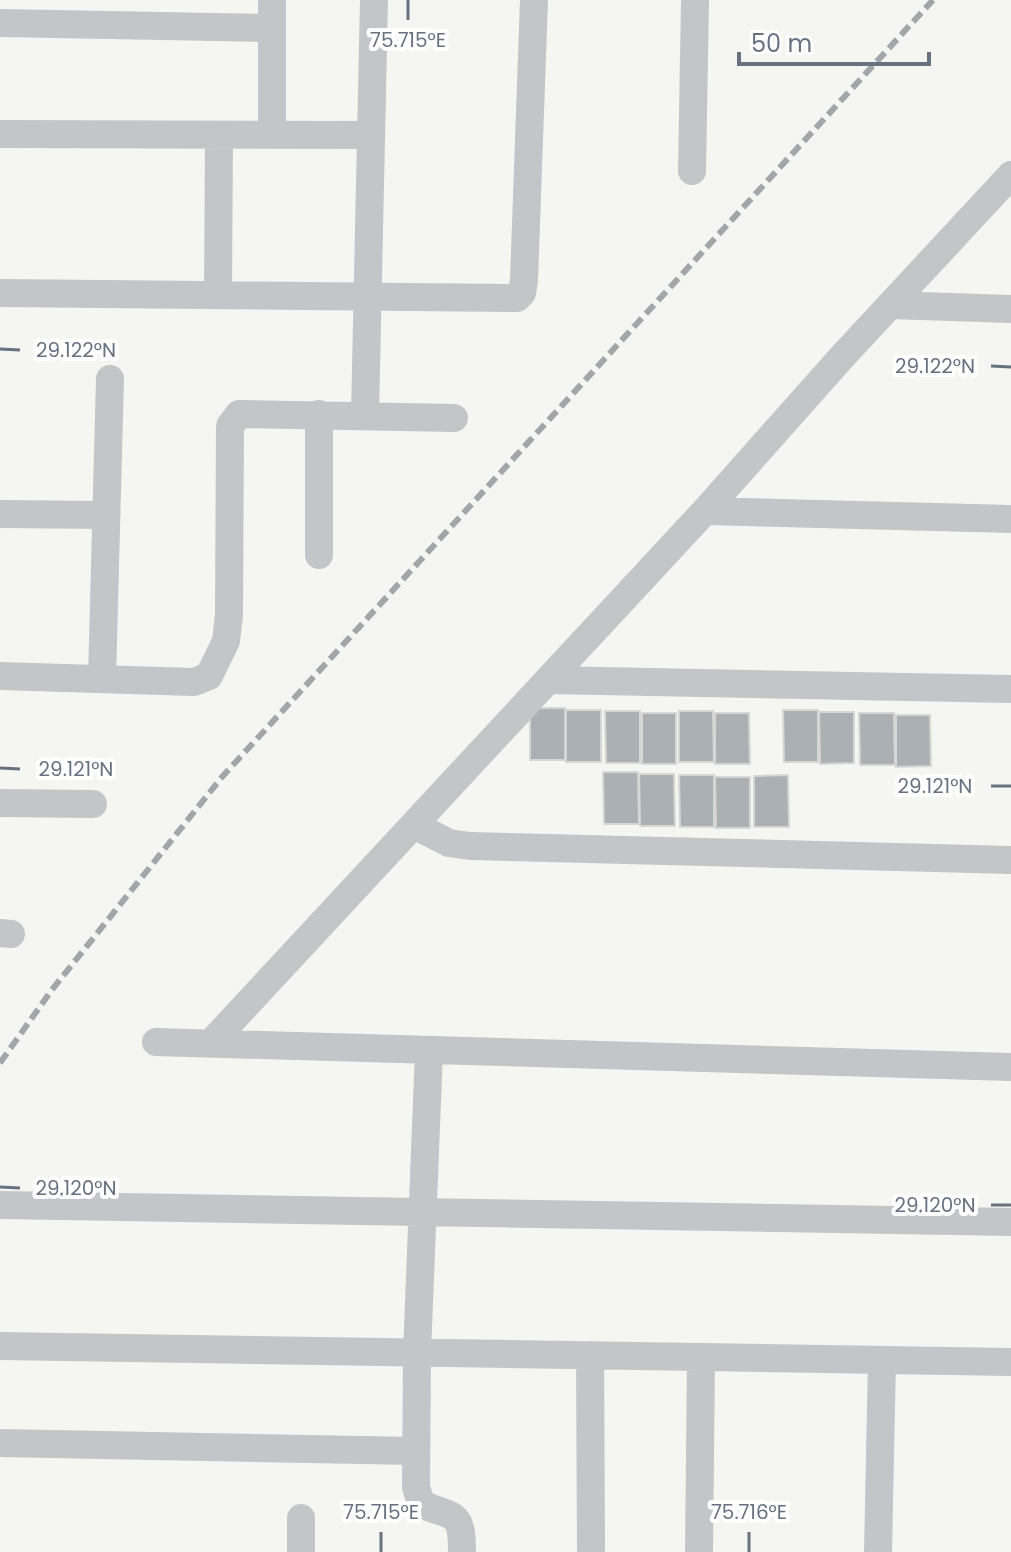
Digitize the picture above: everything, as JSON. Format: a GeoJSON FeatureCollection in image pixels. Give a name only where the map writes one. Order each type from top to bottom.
{"type":"FeatureCollection","features":[{"type":"Feature","properties":{"kind":"street"},"geometry":{"type":"LineString","coordinates":[[365,415],[374,0]]}},
{"type":"Feature","properties":{"kind":"street"},"geometry":{"type":"LineString","coordinates":[[0,293],[368,295],[508,301],[522,293],[534,0]]}},
{"type":"Feature","properties":{"kind":"street"},"geometry":{"type":"LineString","coordinates":[[692,171],[695,0]]}},
{"type":"Feature","properties":{"kind":"street"},"geometry":{"type":"LineString","coordinates":[[0,23],[272,14],[272,135]]}},
{"type":"Feature","properties":{"kind":"street"},"geometry":{"type":"LineString","coordinates":[[0,134],[371,135]]}},
{"type":"Feature","properties":{"kind":"street"},"geometry":{"type":"LineString","coordinates":[[218,294],[219,135]]}},
{"type":"Feature","properties":{"kind":"street"},"geometry":{"type":"LineString","coordinates":[[210,1044],[705,511],[1011,175]]}},
{"type":"Feature","properties":{"kind":"street"},"geometry":{"type":"LineString","coordinates":[[890,305],[1011,309]]}},
{"type":"Feature","properties":{"kind":"street"},"geometry":{"type":"LineString","coordinates":[[102,679],[110,379]]}},
{"type":"Feature","properties":{"kind":"street"},"geometry":{"type":"LineString","coordinates":[[0,676],[194,682],[209,676],[226,641],[229,615],[232,419],[247,411],[454,418]]}},
{"type":"Feature","properties":{"kind":"street"},"geometry":{"type":"LineString","coordinates":[[319,414],[319,555]]}},
{"type":"Feature","properties":{"kind":"street"},"geometry":{"type":"LineString","coordinates":[[705,511],[1011,519]]}},
{"type":"Feature","properties":{"kind":"street"},"geometry":{"type":"LineString","coordinates":[[0,514],[106,515]]}},
{"type":"Feature","properties":{"kind":"street"},"geometry":{"type":"LineString","coordinates":[[549,680],[1011,689]]}},
{"type":"Feature","properties":{"kind":"street"},"geometry":{"type":"LineString","coordinates":[[0,803],[93,804]]}},
{"type":"Feature","properties":{"kind":"street"},"geometry":{"type":"LineString","coordinates":[[414,825],[449,843],[470,846],[1011,860]]}},
{"type":"Feature","properties":{"kind":"street"},"geometry":{"type":"LineString","coordinates":[[156,1042],[1011,1067]]}},
{"type":"Feature","properties":{"kind":"street"},"geometry":{"type":"LineString","coordinates":[[429,1051],[417,1353],[417,1497],[421,1504],[454,1514],[460,1523],[462,1552]]}},
{"type":"Feature","properties":{"kind":"street"},"geometry":{"type":"LineString","coordinates":[[0,1205],[1011,1222]]}},
{"type":"Feature","properties":{"kind":"street"},"geometry":{"type":"LineString","coordinates":[[0,1346],[1011,1362]]}},
{"type":"Feature","properties":{"kind":"street"},"geometry":{"type":"LineString","coordinates":[[590,1355],[591,1552]]}},
{"type":"Feature","properties":{"kind":"street"},"geometry":{"type":"LineString","coordinates":[[699,1552],[701,1357]]}},
{"type":"Feature","properties":{"kind":"street"},"geometry":{"type":"LineString","coordinates":[[878,1552],[882,1360]]}},
{"type":"Feature","properties":{"kind":"street"},"geometry":{"type":"LineString","coordinates":[[0,1443],[416,1451]]}},
{"type":"Feature","properties":{"kind":"street"},"geometry":{"type":"LineString","coordinates":[[301,1518],[301,1552]]}},
{"type":"Feature","properties":{"kind":"building"},"geometry":{"type":"Polygon","coordinates":[[[530,708],[565,708],[565,760],[530,760],[530,708]]]}},
{"type":"Feature","properties":{"kind":"building"},"geometry":{"type":"Polygon","coordinates":[[[566,710],[601,710],[601,762],[566,762],[566,710]]]}},
{"type":"Feature","properties":{"kind":"building"},"geometry":{"type":"Polygon","coordinates":[[[783,710],[818,710],[818,762],[784,762],[783,710]]]}},
{"type":"Feature","properties":{"kind":"building"},"geometry":{"type":"Polygon","coordinates":[[[605,711],[640,711],[640,763],[606,763],[605,711]]]}},
{"type":"Feature","properties":{"kind":"building"},"geometry":{"type":"Polygon","coordinates":[[[679,711],[713,711],[714,762],[679,762],[679,711]]]}},
{"type":"Feature","properties":{"kind":"building"},"geometry":{"type":"Polygon","coordinates":[[[819,712],[854,712],[854,763],[820,764],[819,712]]]}},
{"type":"Feature","properties":{"kind":"building"},"geometry":{"type":"Polygon","coordinates":[[[642,713],[676,713],[676,764],[642,764],[642,713]]]}},
{"type":"Feature","properties":{"kind":"building"},"geometry":{"type":"Polygon","coordinates":[[[715,713],[749,713],[750,764],[715,764],[715,713]]]}},
{"type":"Feature","properties":{"kind":"building"},"geometry":{"type":"Polygon","coordinates":[[[859,713],[894,713],[895,765],[860,765],[859,713]]]}},
{"type":"Feature","properties":{"kind":"building"},"geometry":{"type":"Polygon","coordinates":[[[896,715],[930,715],[931,766],[896,767],[896,715]]]}},
{"type":"Feature","properties":{"kind":"building"},"geometry":{"type":"Polygon","coordinates":[[[603,772],[638,772],[639,824],[604,824],[603,772]]]}},
{"type":"Feature","properties":{"kind":"building"},"geometry":{"type":"Polygon","coordinates":[[[639,774],[674,774],[675,826],[640,826],[639,774]]]}},
{"type":"Feature","properties":{"kind":"building"},"geometry":{"type":"Polygon","coordinates":[[[679,775],[714,775],[714,827],[680,827],[679,775]]]}},
{"type":"Feature","properties":{"kind":"building"},"geometry":{"type":"Polygon","coordinates":[[[788,775],[789,827],[754,827],[754,776],[788,775]]]}},
{"type":"Feature","properties":{"kind":"building"},"geometry":{"type":"Polygon","coordinates":[[[715,777],[750,777],[750,828],[716,828],[715,777]]]}},
{"type":"Feature","properties":{"kind":"railway"},"geometry":{"type":"LineString","coordinates":[[0,1063],[51,991],[222,777],[933,0]]}}]}
